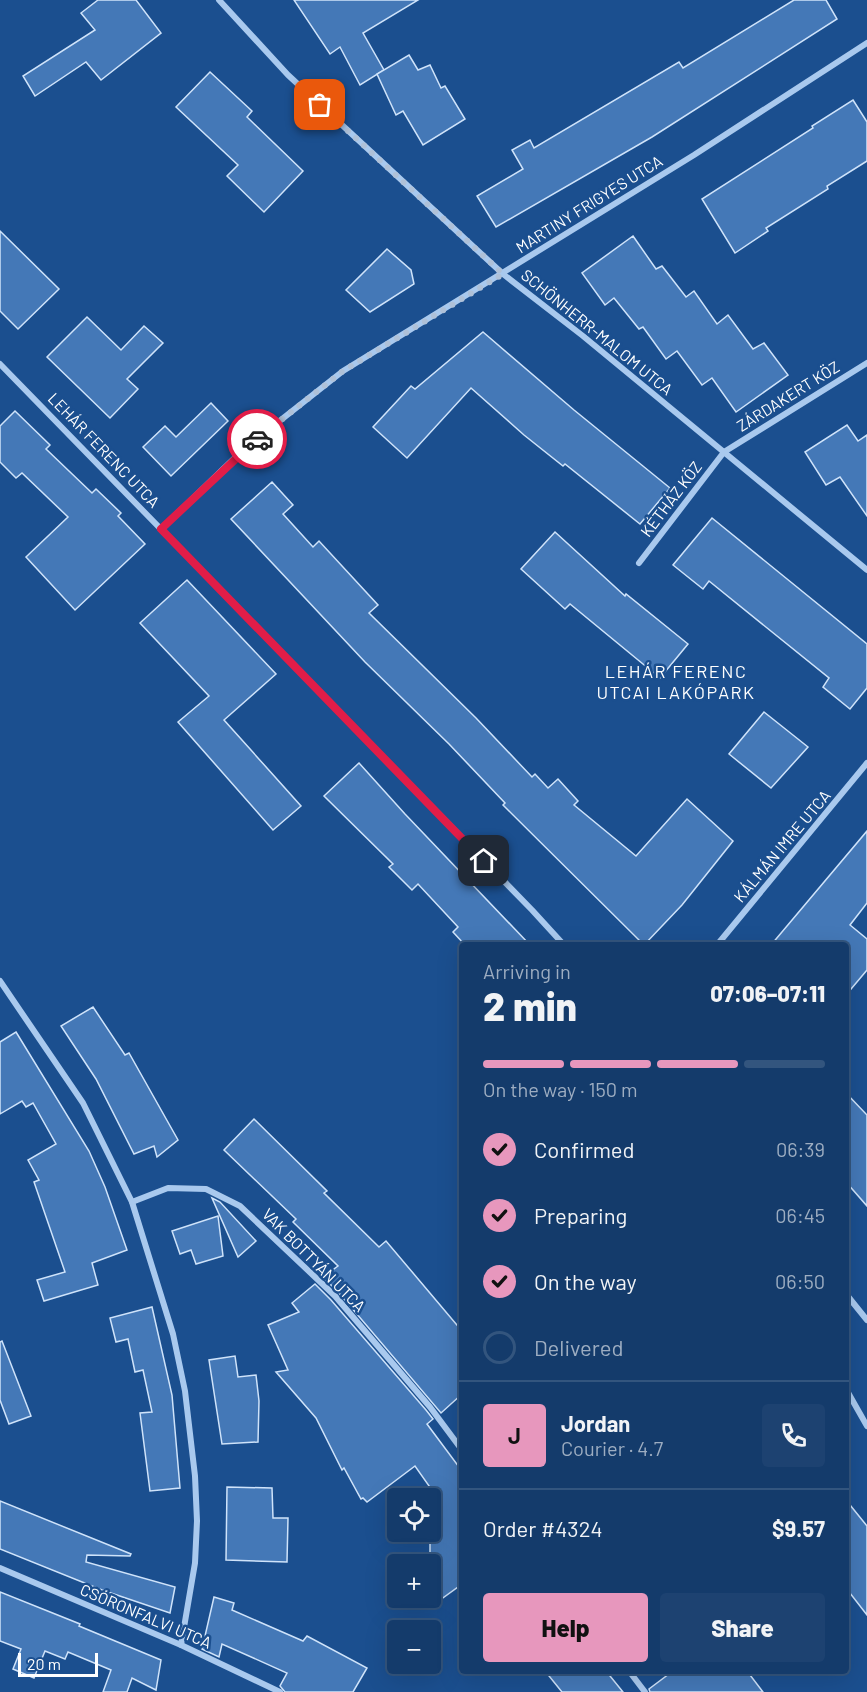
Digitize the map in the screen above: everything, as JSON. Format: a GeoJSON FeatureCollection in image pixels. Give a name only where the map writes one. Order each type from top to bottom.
{"type":"FeatureCollection","features":[{"type":"Feature","properties":{"kind":"street","name":"SCHÖNHERR-MALOM UTCA"},"geometry":{"type":"LineString","coordinates":[[219,0],[288,75],[503,274],[583,336],[867,570]]}},
{"type":"Feature","properties":{"kind":"street","name":"MARTINY FRIGYES UTCA"},"geometry":{"type":"LineString","coordinates":[[161,529],[244,449],[343,371],[694,155],[867,43]]}},
{"type":"Feature","properties":{"kind":"street","name":"ZÁRDAKERT KÖZ"},"geometry":{"type":"LineString","coordinates":[[724,452],[867,363]]}},
{"type":"Feature","properties":{"kind":"street","name":"LEHÁR FERENC UTCA"},"geometry":{"type":"LineString","coordinates":[[0,364],[561,942]]}},
{"type":"Feature","properties":{"kind":"street","name":"KÉTHÁZ KÖZ"},"geometry":{"type":"LineString","coordinates":[[639,563],[724,452]]}},
{"type":"Feature","properties":{"kind":"street","name":"KÁLMÁN IMRE UTCA"},"geometry":{"type":"LineString","coordinates":[[719,942],[867,764]]}},
{"type":"Feature","properties":{"kind":"street"},"geometry":{"type":"LineString","coordinates":[[0,981],[83,1103],[132,1202],[173,1334],[185,1391],[195,1476],[197,1521],[195,1563],[181,1645]]}},
{"type":"Feature","properties":{"kind":"street","name":"VAK BOTTYÁN UTCA"},"geometry":{"type":"LineString","coordinates":[[132,1202],[168,1188],[206,1189],[240,1206],[335,1296],[430,1407],[459,1446]]}},
{"type":"Feature","properties":{"kind":"street"},"geometry":{"type":"LineString","coordinates":[[849,1298],[867,1320]]}},
{"type":"Feature","properties":{"kind":"street"},"geometry":{"type":"LineString","coordinates":[[849,1394],[867,1426]]}},
{"type":"Feature","properties":{"kind":"street","name":"CSÓRONFALVI UTCA"},"geometry":{"type":"LineString","coordinates":[[0,1569],[181,1645],[280,1692]]}},
{"type":"Feature","properties":{"kind":"street"},"geometry":{"type":"LineString","coordinates":[[631,1674],[645,1692]]}},
{"type":"Feature","properties":{"kind":"building"},"geometry":{"type":"Polygon","coordinates":[[[98,0],[136,0],[161,33],[101,80],[86,62],[35,96],[23,76],[95,30],[81,13],[98,0]]]}},
{"type":"Feature","properties":{"kind":"building"},"geometry":{"type":"Polygon","coordinates":[[[294,0],[418,0],[363,33],[384,70],[360,85],[340,47],[330,54],[294,0]]]}},
{"type":"Feature","properties":{"kind":"building"},"geometry":{"type":"Polygon","coordinates":[[[794,0],[826,0],[837,19],[652,137],[496,227],[477,196],[523,169],[512,150],[530,140],[534,148],[679,62],[683,68],[794,0]]]}},
{"type":"Feature","properties":{"kind":"building"},"geometry":{"type":"Polygon","coordinates":[[[409,55],[418,70],[430,65],[441,88],[445,86],[465,119],[423,145],[403,111],[396,115],[377,74],[409,55]]]}},
{"type":"Feature","properties":{"kind":"building"},"geometry":{"type":"Polygon","coordinates":[[[210,72],[252,111],[247,117],[303,171],[264,212],[227,176],[238,165],[176,107],[210,72]]]}},
{"type":"Feature","properties":{"kind":"building"},"geometry":{"type":"Polygon","coordinates":[[[853,100],[867,122],[867,161],[766,228],[768,231],[735,253],[702,199],[853,100]]]}},
{"type":"Feature","properties":{"kind":"building"},"geometry":{"type":"Polygon","coordinates":[[[0,231],[59,289],[18,329],[0,311],[0,231]]]}},
{"type":"Feature","properties":{"kind":"building"},"geometry":{"type":"Polygon","coordinates":[[[633,236],[656,269],[662,266],[686,297],[694,291],[717,324],[728,315],[753,349],[764,343],[788,375],[736,412],[712,378],[702,385],[677,351],[666,359],[643,327],[639,329],[614,298],[605,305],[582,273],[633,236]]]}},
{"type":"Feature","properties":{"kind":"building"},"geometry":{"type":"Polygon","coordinates":[[[387,249],[411,270],[414,284],[370,312],[346,290],[387,249]]]}},
{"type":"Feature","properties":{"kind":"building"},"geometry":{"type":"Polygon","coordinates":[[[87,317],[121,350],[144,326],[163,343],[127,379],[138,389],[110,418],[47,357],[87,317]]]}},
{"type":"Feature","properties":{"kind":"building"},"geometry":{"type":"Polygon","coordinates":[[[483,332],[670,488],[640,524],[565,464],[563,466],[524,435],[471,388],[407,458],[373,427],[411,386],[415,389],[483,332]]]}},
{"type":"Feature","properties":{"kind":"building"},"geometry":{"type":"Polygon","coordinates":[[[211,403],[228,421],[171,476],[143,447],[165,426],[176,437],[211,403]]]}},
{"type":"Feature","properties":{"kind":"building"},"geometry":{"type":"Polygon","coordinates":[[[15,411],[50,445],[46,449],[92,493],[96,489],[121,513],[118,516],[145,544],[75,610],[26,557],[68,517],[22,473],[16,478],[0,462],[0,426],[15,411]]]}},
{"type":"Feature","properties":{"kind":"building"},"geometry":{"type":"Polygon","coordinates":[[[847,425],[858,441],[867,435],[867,516],[840,477],[826,485],[805,452],[847,425]]]}},
{"type":"Feature","properties":{"kind":"building"},"geometry":{"type":"Polygon","coordinates":[[[272,482],[293,505],[283,514],[313,547],[319,541],[378,605],[369,613],[476,718],[532,777],[535,774],[548,788],[558,779],[578,801],[574,805],[636,856],[687,799],[733,841],[682,905],[647,942],[641,942],[503,805],[505,803],[449,744],[365,662],[231,519],[272,482]]]}},
{"type":"Feature","properties":{"kind":"building"},"geometry":{"type":"Polygon","coordinates":[[[712,518],[867,644],[867,688],[850,709],[823,687],[829,678],[709,581],[703,589],[673,565],[712,518]]]}},
{"type":"Feature","properties":{"kind":"building"},"geometry":{"type":"Polygon","coordinates":[[[555,532],[625,596],[626,594],[688,644],[660,678],[570,604],[565,609],[521,569],[555,532]]]}},
{"type":"Feature","properties":{"kind":"building"},"geometry":{"type":"Polygon","coordinates":[[[187,580],[276,674],[224,720],[301,806],[273,830],[178,722],[209,696],[140,623],[187,580]]]}},
{"type":"Feature","properties":{"kind":"building"},"geometry":{"type":"Polygon","coordinates":[[[764,712],[808,747],[771,788],[729,754],[764,712]]]}},
{"type":"Feature","properties":{"kind":"building"},"geometry":{"type":"Polygon","coordinates":[[[359,763],[527,942],[462,942],[453,932],[458,927],[418,884],[412,890],[389,867],[393,864],[324,796],[359,763]]]}},
{"type":"Feature","properties":{"kind":"building"},"geometry":{"type":"Polygon","coordinates":[[[867,831],[867,903],[850,925],[867,939],[867,970],[849,991],[849,942],[774,942],[867,831]]]}},
{"type":"Feature","properties":{"kind":"building"},"geometry":{"type":"Polygon","coordinates":[[[93,1007],[125,1055],[129,1053],[178,1140],[157,1157],[154,1146],[134,1154],[96,1079],[61,1026],[93,1007]]]}},
{"type":"Feature","properties":{"kind":"building"},"geometry":{"type":"Polygon","coordinates":[[[16,1032],[89,1151],[105,1187],[127,1250],[92,1263],[98,1285],[44,1301],[37,1280],[65,1272],[34,1182],[39,1180],[28,1160],[56,1144],[33,1103],[26,1107],[22,1101],[0,1114],[0,1042],[16,1032]]]}},
{"type":"Feature","properties":{"kind":"building"},"geometry":{"type":"Polygon","coordinates":[[[849,1096],[867,1115],[867,1206],[849,1185],[849,1096]]]}},
{"type":"Feature","properties":{"kind":"building"},"geometry":{"type":"Polygon","coordinates":[[[254,1119],[327,1191],[324,1193],[379,1247],[386,1241],[459,1327],[459,1397],[441,1413],[323,1277],[338,1266],[293,1222],[296,1219],[224,1150],[254,1119]]]}},
{"type":"Feature","properties":{"kind":"building"},"geometry":{"type":"Polygon","coordinates":[[[212,1198],[220,1202],[256,1241],[238,1257],[212,1198]]]}},
{"type":"Feature","properties":{"kind":"building"},"geometry":{"type":"Polygon","coordinates":[[[218,1216],[223,1256],[196,1264],[191,1250],[180,1254],[172,1231],[218,1216]]]}},
{"type":"Feature","properties":{"kind":"building"},"geometry":{"type":"Polygon","coordinates":[[[315,1284],[426,1410],[433,1419],[427,1424],[459,1467],[459,1586],[441,1599],[441,1554],[430,1554],[430,1542],[441,1542],[441,1488],[431,1488],[415,1466],[367,1502],[361,1499],[344,1468],[342,1470],[316,1418],[276,1372],[288,1370],[268,1325],[299,1312],[292,1303],[315,1284]]]}},
{"type":"Feature","properties":{"kind":"building"},"geometry":{"type":"Polygon","coordinates":[[[152,1307],[172,1395],[180,1488],[150,1491],[140,1413],[152,1412],[143,1370],[135,1372],[128,1339],[116,1342],[110,1318],[152,1307]]]}},
{"type":"Feature","properties":{"kind":"building"},"geometry":{"type":"Polygon","coordinates":[[[2,1341],[31,1416],[9,1424],[0,1400],[0,1342],[2,1341]]]}},
{"type":"Feature","properties":{"kind":"building"},"geometry":{"type":"Polygon","coordinates":[[[235,1356],[238,1377],[256,1375],[259,1401],[258,1442],[222,1444],[209,1360],[235,1356]]]}},
{"type":"Feature","properties":{"kind":"building"},"geometry":{"type":"Polygon","coordinates":[[[227,1487],[272,1488],[273,1518],[288,1518],[287,1562],[226,1560],[227,1487]]]}},
{"type":"Feature","properties":{"kind":"building"},"geometry":{"type":"Polygon","coordinates":[[[0,1501],[131,1554],[130,1556],[87,1555],[86,1562],[175,1587],[170,1613],[102,1590],[0,1549],[0,1501]]]}},
{"type":"Feature","properties":{"kind":"building"},"geometry":{"type":"Polygon","coordinates":[[[849,1504],[867,1526],[867,1615],[849,1592],[849,1504]]]}},
{"type":"Feature","properties":{"kind":"building"},"geometry":{"type":"Polygon","coordinates":[[[0,1592],[161,1660],[156,1690],[132,1678],[127,1692],[103,1692],[111,1670],[68,1652],[65,1659],[45,1651],[34,1678],[13,1669],[21,1649],[0,1641],[0,1592]]]}},
{"type":"Feature","properties":{"kind":"building"},"geometry":{"type":"Polygon","coordinates":[[[214,1597],[234,1603],[232,1610],[303,1641],[307,1636],[367,1668],[353,1692],[285,1692],[280,1686],[287,1673],[222,1644],[219,1657],[202,1649],[214,1597]]]}},
{"type":"Feature","properties":{"kind":"building"},"geometry":{"type":"Polygon","coordinates":[[[547,1674],[608,1674],[623,1692],[562,1692],[547,1674]]]}},
{"type":"Feature","properties":{"kind":"building"},"geometry":{"type":"Polygon","coordinates":[[[669,1674],[749,1674],[763,1692],[650,1692],[649,1689],[669,1674]]]}},
{"type":"Feature","properties":{"kind":"way so far"},"geometry":{"type":"LineString","coordinates":[[257,439],[343,371],[503,274],[320,105]]}},
{"type":"Feature","properties":{"kind":"district","name":"LEHÁR FERENC UTCAI LAKÓPARK"},"geometry":{"type":"Point","coordinates":[676,682]}},
{"type":"Feature","properties":{"kind":"route"},"geometry":{"type":"LineString","coordinates":[[257,439],[161,529],[484,861]]}}]}
